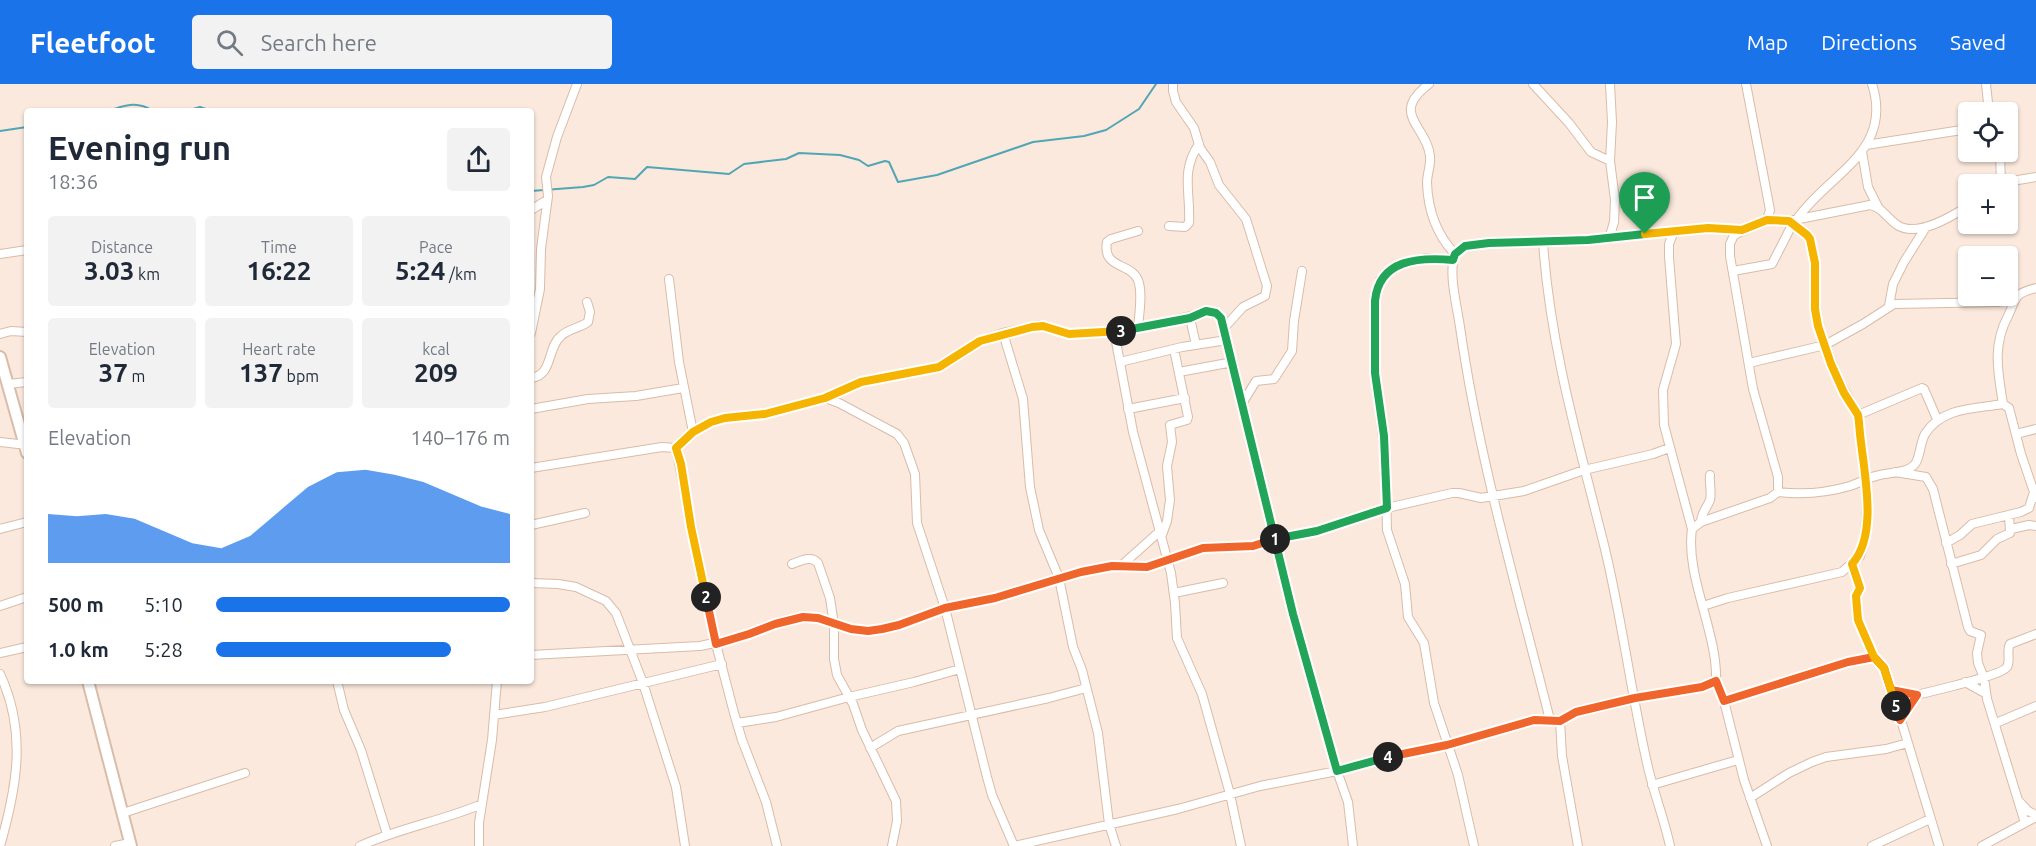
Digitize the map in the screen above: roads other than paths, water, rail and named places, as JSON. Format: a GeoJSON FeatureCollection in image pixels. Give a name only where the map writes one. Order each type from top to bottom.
{"type":"FeatureCollection","features":[{"type":"Feature","properties":{"kind":"street"},"geometry":{"type":"LineString","coordinates":[[534,321],[539,300],[541,249],[548,198],[546,177],[577,84]]}},
{"type":"Feature","properties":{"kind":"street"},"geometry":{"type":"LineString","coordinates":[[1173,84],[1176,102],[1194,128],[1202,152],[1210,162],[1219,185],[1246,219],[1267,286],[1265,296],[1244,307],[1224,328]]}},
{"type":"Feature","properties":{"kind":"street"},"geometry":{"type":"LineString","coordinates":[[1429,84],[1415,97],[1411,110],[1412,118],[1430,152],[1427,181],[1432,219],[1454,257],[1464,354],[1494,496],[1550,720]]}},
{"type":"Feature","properties":{"kind":"street"},"geometry":{"type":"LineString","coordinates":[[1533,84],[1569,123],[1591,152],[1610,161]]}},
{"type":"Feature","properties":{"kind":"street"},"geometry":{"type":"LineString","coordinates":[[1609,239],[1614,222],[1615,200],[1610,161],[1612,122],[1610,84]]}},
{"type":"Feature","properties":{"kind":"street"},"geometry":{"type":"LineString","coordinates":[[1746,84],[1769,198],[1770,210],[1767,220]]}},
{"type":"Feature","properties":{"kind":"street"},"geometry":{"type":"LineString","coordinates":[[1986,84],[1988,102]]}},
{"type":"Feature","properties":{"kind":"street"},"geometry":{"type":"LineString","coordinates":[[1733,271],[1772,264],[1793,222],[1852,164],[1864,149],[1873,130],[1876,112],[1875,87]]}},
{"type":"Feature","properties":{"kind":"street"},"geometry":{"type":"LineString","coordinates":[[1864,149],[1958,131]]}},
{"type":"Feature","properties":{"kind":"street"},"geometry":{"type":"LineString","coordinates":[[1169,226],[1185,228],[1189,223],[1187,177],[1191,157],[1199,144]]}},
{"type":"Feature","properties":{"kind":"street"},"geometry":{"type":"LineString","coordinates":[[1864,149],[1866,181],[1878,207],[1897,225],[1911,228],[1926,227],[1949,219],[1958,213]]}},
{"type":"Feature","properties":{"kind":"street"},"geometry":{"type":"LineString","coordinates":[[2018,180],[2036,177]]}},
{"type":"Feature","properties":{"kind":"street"},"geometry":{"type":"LineString","coordinates":[[534,208],[548,198]]}},
{"type":"Feature","properties":{"kind":"street"},"geometry":{"type":"LineString","coordinates":[[1778,492],[1778,477],[1759,414],[1749,363],[1730,244],[1734,235],[1767,220],[1793,222],[1870,205],[1878,207]]}},
{"type":"Feature","properties":{"kind":"street"},"geometry":{"type":"LineString","coordinates":[[1703,606],[1728,598],[1842,572],[1860,556],[1864,539],[1868,514],[1858,415],[1844,393],[1816,315],[1815,263],[1810,239],[1793,222]]}},
{"type":"Feature","properties":{"kind":"street"},"geometry":{"type":"LineString","coordinates":[[1889,306],[1893,284],[1926,227]]}},
{"type":"Feature","properties":{"kind":"street"},"geometry":{"type":"LineString","coordinates":[[1474,846],[1464,811],[1458,775],[1430,686],[1424,643],[1408,617],[1405,584],[1387,530],[1384,436],[1375,373],[1376,290],[1380,280],[1396,266],[1428,258],[1454,257],[1465,246],[1489,243],[1609,239],[1708,228],[1742,230]]}},
{"type":"Feature","properties":{"kind":"street"},"geometry":{"type":"LineString","coordinates":[[1138,231],[1111,239],[1107,242],[1106,247],[1111,260],[1119,267],[1131,270],[1138,281],[1138,328]]}},
{"type":"Feature","properties":{"kind":"street"},"geometry":{"type":"LineString","coordinates":[[1674,231],[1669,250],[1676,344],[1665,379],[1662,404],[1669,448],[1692,529],[1691,544],[1714,657],[1716,681],[1724,701],[1738,760],[1767,846]]}},
{"type":"Feature","properties":{"kind":"street"},"geometry":{"type":"LineString","coordinates":[[1543,242],[1554,328],[1584,470],[1608,561],[1652,784],[1670,846]]}},
{"type":"Feature","properties":{"kind":"street"},"geometry":{"type":"LineString","coordinates":[[0,254],[24,250]]}},
{"type":"Feature","properties":{"kind":"street"},"geometry":{"type":"LineString","coordinates":[[1243,402],[1256,381],[1274,379],[1292,351],[1302,271]]}},
{"type":"Feature","properties":{"kind":"street"},"geometry":{"type":"LineString","coordinates":[[669,279],[683,388],[693,432]]}},
{"type":"Feature","properties":{"kind":"street"},"geometry":{"type":"LineString","coordinates":[[2018,295],[2036,288]]}},
{"type":"Feature","properties":{"kind":"street"},"geometry":{"type":"LineString","coordinates":[[534,297],[539,300]]}},
{"type":"Feature","properties":{"kind":"street"},"geometry":{"type":"LineString","coordinates":[[534,378],[544,371],[560,337],[588,322],[590,312],[587,302]]}},
{"type":"Feature","properties":{"kind":"street"},"geometry":{"type":"LineString","coordinates":[[1749,363],[1825,345],[1863,324],[1889,306],[1907,303],[1958,302]]}},
{"type":"Feature","properties":{"kind":"street"},"geometry":{"type":"LineString","coordinates":[[2003,404],[1997,364],[1998,340],[2011,306]]}},
{"type":"Feature","properties":{"kind":"street"},"geometry":{"type":"LineString","coordinates":[[534,468],[662,447],[676,448],[693,432],[711,422],[725,418],[765,414],[825,398],[861,382],[939,367],[945,365],[967,347],[1002,333],[1040,326],[1069,334],[1114,331],[1190,318],[1211,311],[1221,318],[1224,328],[1293,614],[1347,802],[1353,846]]}},
{"type":"Feature","properties":{"kind":"street"},"geometry":{"type":"LineString","coordinates":[[1190,318],[1196,345]]}},
{"type":"Feature","properties":{"kind":"street"},"geometry":{"type":"LineString","coordinates":[[0,334],[11,331],[24,332]]}},
{"type":"Feature","properties":{"kind":"street"},"geometry":{"type":"LineString","coordinates":[[1114,331],[1128,409],[1168,559],[1174,593],[1177,638],[1202,694],[1230,794],[1241,846]]}},
{"type":"Feature","properties":{"kind":"street"},"geometry":{"type":"LineString","coordinates":[[1002,333],[1023,399],[1030,487],[1039,530],[1059,578],[1073,647],[1082,670],[1101,748],[1109,824],[1116,846]]}},
{"type":"Feature","properties":{"kind":"street"},"geometry":{"type":"LineString","coordinates":[[1120,362],[1174,349],[1227,340]]}},
{"type":"Feature","properties":{"kind":"street"},"geometry":{"type":"LineString","coordinates":[[1121,566],[1161,533],[1167,520],[1170,500],[1167,466],[1172,442],[1170,425],[1188,420],[1174,349]]}},
{"type":"Feature","properties":{"kind":"street"},"geometry":{"type":"LineString","coordinates":[[0,357],[24,441]]}},
{"type":"Feature","properties":{"kind":"street"},"geometry":{"type":"LineString","coordinates":[[1179,372],[1233,362]]}},
{"type":"Feature","properties":{"kind":"street"},"geometry":{"type":"LineString","coordinates":[[8,384],[24,382]]}},
{"type":"Feature","properties":{"kind":"street"},"geometry":{"type":"LineString","coordinates":[[534,408],[588,399],[636,396],[683,388]]}},
{"type":"Feature","properties":{"kind":"street"},"geometry":{"type":"LineString","coordinates":[[1858,415],[1922,388],[1937,419]]}},
{"type":"Feature","properties":{"kind":"street"},"geometry":{"type":"LineString","coordinates":[[825,398],[839,402],[880,424],[897,434],[904,443],[915,474],[916,523],[945,608],[992,795],[1014,846],[1178,809],[1260,786],[1337,771],[1447,745],[1518,724],[1560,721],[1576,712],[1635,698],[1702,687],[1716,681]]}},
{"type":"Feature","properties":{"kind":"street"},"geometry":{"type":"LineString","coordinates":[[1128,409],[1185,398]]}},
{"type":"Feature","properties":{"kind":"street"},"geometry":{"type":"LineString","coordinates":[[1692,529],[1701,522],[1770,498],[1778,492],[1798,495],[1818,493],[1865,481],[1877,475],[1909,469],[1914,465],[1924,435],[1937,419],[1953,412],[2003,404],[2009,408],[2035,491],[2029,508],[2010,533],[1997,540],[1981,555],[1951,564]]}},
{"type":"Feature","properties":{"kind":"street"},"geometry":{"type":"LineString","coordinates":[[2016,434],[2036,429]]}},
{"type":"Feature","properties":{"kind":"street"},"geometry":{"type":"LineString","coordinates":[[0,442],[24,448]]}},
{"type":"Feature","properties":{"kind":"street"},"geometry":{"type":"LineString","coordinates":[[676,448],[716,644],[737,723],[766,802],[777,846]]}},
{"type":"Feature","properties":{"kind":"street"},"geometry":{"type":"LineString","coordinates":[[534,655],[683,648],[716,644],[803,617],[818,618],[851,629],[868,631],[882,629],[945,608],[995,598],[1059,578],[1105,567],[1147,567],[1203,548],[1253,546],[1317,531],[1387,508],[1452,493],[1481,498],[1494,496],[1539,486],[1584,470],[1669,448]]}},
{"type":"Feature","properties":{"kind":"street"},"geometry":{"type":"LineString","coordinates":[[1895,472],[1921,476],[1929,481],[1970,631],[1981,635],[1977,658],[1984,678],[1985,693],[2025,823]]}},
{"type":"Feature","properties":{"kind":"street"},"geometry":{"type":"LineString","coordinates":[[1701,522],[1711,493],[1710,475]]}},
{"type":"Feature","properties":{"kind":"street"},"geometry":{"type":"LineString","coordinates":[[1946,543],[1960,535],[1972,524],[2029,508]]}},
{"type":"Feature","properties":{"kind":"street"},"geometry":{"type":"LineString","coordinates":[[534,524],[585,513]]}},
{"type":"Feature","properties":{"kind":"street"},"geometry":{"type":"LineString","coordinates":[[2009,515],[2011,529]]}},
{"type":"Feature","properties":{"kind":"street"},"geometry":{"type":"LineString","coordinates":[[0,529],[24,523]]}},
{"type":"Feature","properties":{"kind":"street"},"geometry":{"type":"LineString","coordinates":[[2011,529],[2029,525],[2036,526]]}},
{"type":"Feature","properties":{"kind":"street"},"geometry":{"type":"LineString","coordinates":[[792,564],[811,558],[818,563],[828,592],[834,625],[834,659],[837,675],[896,801],[897,821],[892,846]]}},
{"type":"Feature","properties":{"kind":"street"},"geometry":{"type":"LineString","coordinates":[[1852,564],[1860,588],[1856,596],[1858,620],[1874,657],[1884,668],[1939,846]]}},
{"type":"Feature","properties":{"kind":"street"},"geometry":{"type":"LineString","coordinates":[[534,583],[568,585],[590,593],[606,601],[616,613],[643,683],[679,796],[685,846]]}},
{"type":"Feature","properties":{"kind":"street"},"geometry":{"type":"LineString","coordinates":[[1174,593],[1223,583]]}},
{"type":"Feature","properties":{"kind":"street"},"geometry":{"type":"LineString","coordinates":[[0,606],[24,598]]}},
{"type":"Feature","properties":{"kind":"street"},"geometry":{"type":"LineString","coordinates":[[1891,690],[1917,695],[1984,678],[2004,670],[2008,665],[2010,644],[2036,634]]}},
{"type":"Feature","properties":{"kind":"street"},"geometry":{"type":"LineString","coordinates":[[0,653],[24,648]]}},
{"type":"Feature","properties":{"kind":"street"},"geometry":{"type":"LineString","coordinates":[[1724,701],[1848,662],[1874,657]]}},
{"type":"Feature","properties":{"kind":"street"},"geometry":{"type":"LineString","coordinates":[[494,715],[545,707],[722,664]]}},
{"type":"Feature","properties":{"kind":"street"},"geometry":{"type":"LineString","coordinates":[[737,723],[776,717],[849,697],[926,680],[960,669]]}},
{"type":"Feature","properties":{"kind":"street"},"geometry":{"type":"LineString","coordinates":[[0,674],[10,697],[18,755],[16,781],[0,846]]}},
{"type":"Feature","properties":{"kind":"street"},"geometry":{"type":"LineString","coordinates":[[1965,682],[1985,693]]}},
{"type":"Feature","properties":{"kind":"street"},"geometry":{"type":"LineString","coordinates":[[89,684],[130,844],[115,846]]}},
{"type":"Feature","properties":{"kind":"street"},"geometry":{"type":"LineString","coordinates":[[338,684],[344,710],[360,750],[387,834]]}},
{"type":"Feature","properties":{"kind":"street"},"geometry":{"type":"LineString","coordinates":[[479,846],[497,684]]}},
{"type":"Feature","properties":{"kind":"street"},"geometry":{"type":"LineString","coordinates":[[870,748],[898,731],[1086,688]]}},
{"type":"Feature","properties":{"kind":"street"},"geometry":{"type":"LineString","coordinates":[[1900,720],[1917,695]]}},
{"type":"Feature","properties":{"kind":"street"},"geometry":{"type":"LineString","coordinates":[[1996,723],[2036,706]]}},
{"type":"Feature","properties":{"kind":"street"},"geometry":{"type":"LineString","coordinates":[[1560,721],[1562,756],[1578,846]]}},
{"type":"Feature","properties":{"kind":"street"},"geometry":{"type":"LineString","coordinates":[[1750,798],[1789,773],[1826,757],[1886,749],[1908,743]]}},
{"type":"Feature","properties":{"kind":"street"},"geometry":{"type":"LineString","coordinates":[[1652,784],[1738,760]]}},
{"type":"Feature","properties":{"kind":"street"},"geometry":{"type":"LineString","coordinates":[[123,813],[245,773]]}},
{"type":"Feature","properties":{"kind":"street"},"geometry":{"type":"LineString","coordinates":[[1982,846],[2036,816],[2017,799]]}},
{"type":"Feature","properties":{"kind":"street"},"geometry":{"type":"LineString","coordinates":[[360,846],[387,834],[446,818],[482,804]]}},
{"type":"Feature","properties":{"kind":"street"},"geometry":{"type":"LineString","coordinates":[[1872,846],[1930,819]]}},
{"type":"Feature","properties":{"kind":"waterway"},"geometry":{"type":"LineString","coordinates":[[534,191],[594,185],[608,177],[635,179],[647,167],[729,174],[744,164],[786,159],[799,153],[840,155],[859,160],[868,166],[889,162],[898,182],[937,175],[1033,142],[1084,136],[1106,130],[1139,109],[1156,84]]}},
{"type":"Feature","properties":{"kind":"waterway"},"geometry":{"type":"LineString","coordinates":[[118,108],[136,105],[147,108]]}},
{"type":"Feature","properties":{"kind":"waterway"},"geometry":{"type":"LineString","coordinates":[[196,108],[203,108]]}},
{"type":"Feature","properties":{"kind":"waterway"},"geometry":{"type":"LineString","coordinates":[[0,131],[24,127]]}}]}
